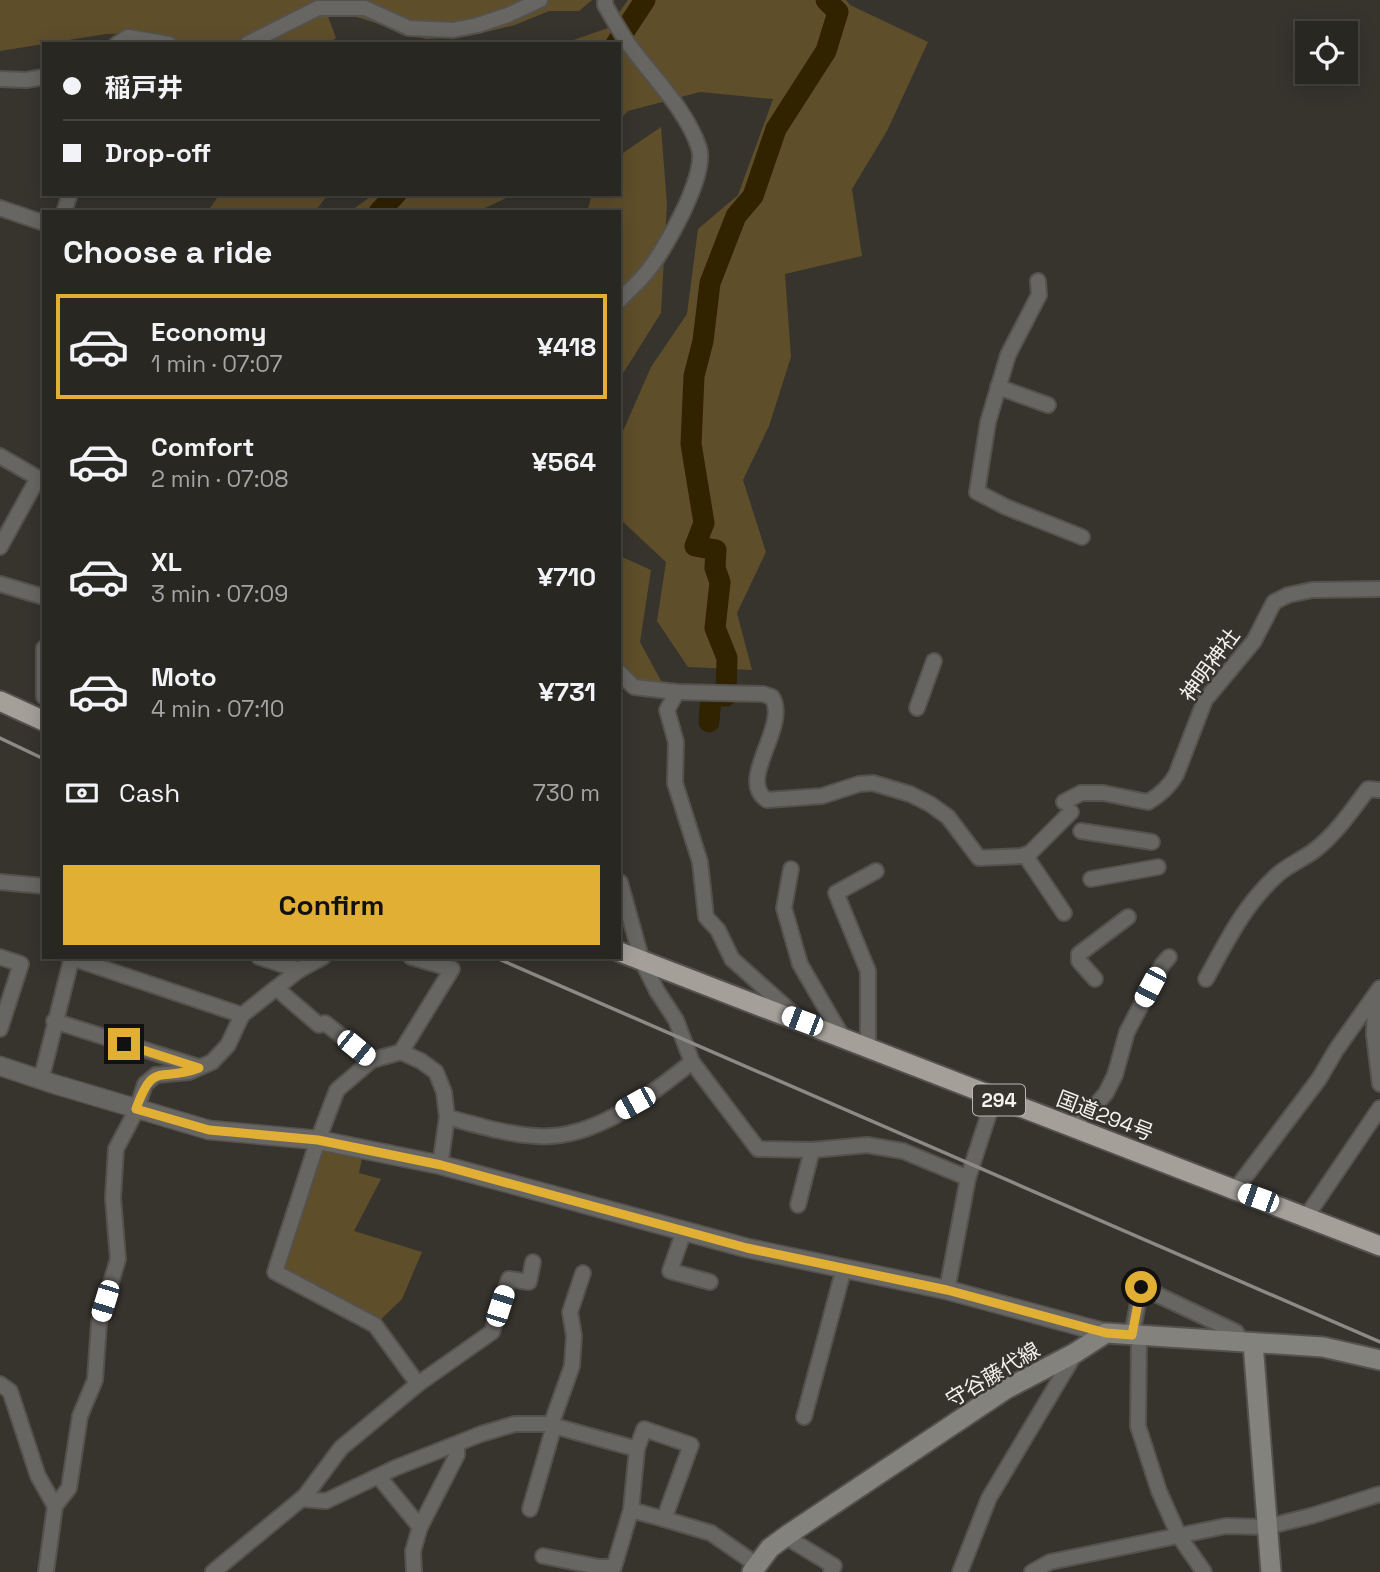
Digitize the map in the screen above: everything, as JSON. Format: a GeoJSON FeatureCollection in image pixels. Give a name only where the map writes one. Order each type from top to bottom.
{"type":"FeatureCollection","features":[{"type":"Feature","properties":{"kind":"highway"},"geometry":{"type":"LineString","coordinates":[[0,701],[42,720]]}},
{"type":"Feature","properties":{"kind":"highway","name":"国道294号"},"geometry":{"type":"LineString","coordinates":[[621,952],[1380,1246]]}},
{"type":"Feature","properties":{"kind":"main road"},"geometry":{"type":"LineString","coordinates":[[1106,1333],[1323,1347],[1380,1360]]}},
{"type":"Feature","properties":{"kind":"main road","name":"守谷藤代線"},"geometry":{"type":"LineString","coordinates":[[755,1568],[771,1548],[786,1537],[1006,1389],[1075,1353],[1106,1333]]}},
{"type":"Feature","properties":{"kind":"main road"},"geometry":{"type":"LineString","coordinates":[[1247,1343],[1271,1572]]}},
{"type":"Feature","properties":{"kind":"street"},"geometry":{"type":"LineString","coordinates":[[251,42],[318,8],[365,8],[409,28],[453,30],[498,19],[540,0]]}},
{"type":"Feature","properties":{"kind":"street"},"geometry":{"type":"LineString","coordinates":[[605,0],[605,5],[626,40],[682,115],[699,147],[702,159],[699,173],[678,220],[646,273],[621,299]]}},
{"type":"Feature","properties":{"kind":"street"},"geometry":{"type":"LineString","coordinates":[[120,42],[128,37],[157,42]]}},
{"type":"Feature","properties":{"kind":"street"},"geometry":{"type":"LineString","coordinates":[[0,79],[42,77]]}},
{"type":"Feature","properties":{"kind":"street"},"geometry":{"type":"LineString","coordinates":[[2,213],[42,223]]}},
{"type":"Feature","properties":{"kind":"street"},"geometry":{"type":"LineString","coordinates":[[1038,281],[1039,295],[1008,355],[998,387],[988,422],[977,492],[1006,507],[1082,537]]}},
{"type":"Feature","properties":{"kind":"street"},"geometry":{"type":"LineString","coordinates":[[998,387],[1048,405]]}},
{"type":"Feature","properties":{"kind":"street"},"geometry":{"type":"LineString","coordinates":[[0,456],[39,477],[6,520],[0,547]]}},
{"type":"Feature","properties":{"kind":"street"},"geometry":{"type":"LineString","coordinates":[[0,584],[42,596]]}},
{"type":"Feature","properties":{"kind":"street","name":"神明神社"},"geometry":{"type":"LineString","coordinates":[[1025,855],[1040,846],[1081,793],[1103,793],[1148,802],[1164,790],[1176,775],[1205,700],[1254,641],[1274,602],[1288,595],[1312,590],[1380,589]]}},
{"type":"Feature","properties":{"kind":"street"},"geometry":{"type":"LineString","coordinates":[[917,708],[934,661]]}},
{"type":"Feature","properties":{"kind":"street"},"geometry":{"type":"LineString","coordinates":[[621,674],[634,687],[677,692],[741,692],[772,697],[776,707],[773,735],[761,758],[759,772],[760,792],[767,800],[822,796],[859,784],[873,783],[910,794],[948,817],[979,858],[1025,855],[1064,913]]}},
{"type":"Feature","properties":{"kind":"street"},"geometry":{"type":"LineString","coordinates":[[677,692],[667,710],[676,742],[675,783],[700,862],[706,917],[718,930],[732,959],[802,1021]]}},
{"type":"Feature","properties":{"kind":"street"},"geometry":{"type":"LineString","coordinates":[[1206,979],[1242,912],[1275,876],[1321,845],[1368,789],[1380,790]]}},
{"type":"Feature","properties":{"kind":"street"},"geometry":{"type":"LineString","coordinates":[[1081,831],[1152,842]]}},
{"type":"Feature","properties":{"kind":"street"},"geometry":{"type":"LineString","coordinates":[[1091,879],[1158,867]]}},
{"type":"Feature","properties":{"kind":"street"},"geometry":{"type":"LineString","coordinates":[[790,869],[784,908],[800,964],[843,1038]]}},
{"type":"Feature","properties":{"kind":"street"},"geometry":{"type":"LineString","coordinates":[[868,1048],[868,971],[836,893],[876,871]]}},
{"type":"Feature","properties":{"kind":"street"},"geometry":{"type":"LineString","coordinates":[[0,882],[42,886]]}},
{"type":"Feature","properties":{"kind":"street"},"geometry":{"type":"LineString","coordinates":[[621,886],[642,961],[676,1020],[692,1062],[758,1149],[812,1150],[867,1145],[903,1151],[968,1178]]}},
{"type":"Feature","properties":{"kind":"street"},"geometry":{"type":"LineString","coordinates":[[1095,979],[1079,961],[1079,954],[1128,917]]}},
{"type":"Feature","properties":{"kind":"street"},"geometry":{"type":"LineString","coordinates":[[0,957],[21,964],[0,1030]]}},
{"type":"Feature","properties":{"kind":"street"},"geometry":{"type":"LineString","coordinates":[[1068,1126],[1094,1107],[1106,1093],[1115,1075],[1127,1032],[1162,965],[1169,957]]}},
{"type":"Feature","properties":{"kind":"street"},"geometry":{"type":"LineString","coordinates":[[41,1080],[72,959]]}},
{"type":"Feature","properties":{"kind":"street"},"geometry":{"type":"LineString","coordinates":[[75,959],[242,1015]]}},
{"type":"Feature","properties":{"kind":"street"},"geometry":{"type":"LineString","coordinates":[[266,959],[299,970]]}},
{"type":"Feature","properties":{"kind":"street"},"geometry":{"type":"LineString","coordinates":[[46,1572],[55,1506],[69,1488],[80,1416],[95,1380],[99,1322],[118,1259],[113,1198],[117,1149],[145,1084],[156,1075],[189,1072],[212,1062],[228,1045],[242,1015],[299,970],[319,959]]}},
{"type":"Feature","properties":{"kind":"street"},"geometry":{"type":"LineString","coordinates":[[401,1052],[452,969],[418,959]]}},
{"type":"Feature","properties":{"kind":"street"},"geometry":{"type":"LineString","coordinates":[[276,988],[318,1025],[325,1023],[372,1060]]}},
{"type":"Feature","properties":{"kind":"street"},"geometry":{"type":"LineString","coordinates":[[1377,992],[1374,1035],[1380,1084]]}},
{"type":"Feature","properties":{"kind":"street"},"geometry":{"type":"LineString","coordinates":[[1235,1190],[1320,1079],[1377,992]]}},
{"type":"Feature","properties":{"kind":"street"},"geometry":{"type":"LineString","coordinates":[[54,1021],[199,1068]]}},
{"type":"Feature","properties":{"kind":"street"},"geometry":{"type":"LineString","coordinates":[[418,1384],[375,1325],[275,1272],[337,1090],[372,1060],[401,1052],[421,1061],[436,1072],[444,1092],[447,1117],[442,1159]]}},
{"type":"Feature","properties":{"kind":"street"},"geometry":{"type":"LineString","coordinates":[[447,1117],[492,1129],[551,1136],[591,1129],[652,1094],[692,1062]]}},
{"type":"Feature","properties":{"kind":"street"},"geometry":{"type":"LineString","coordinates":[[0,1066],[209,1130],[318,1140],[441,1165],[747,1248],[947,1290],[1106,1333]]}},
{"type":"Feature","properties":{"kind":"street"},"geometry":{"type":"LineString","coordinates":[[947,1290],[968,1178],[994,1098]]}},
{"type":"Feature","properties":{"kind":"street"},"geometry":{"type":"LineString","coordinates":[[1306,1217],[1380,1108]]}},
{"type":"Feature","properties":{"kind":"street"},"geometry":{"type":"LineString","coordinates":[[798,1205],[812,1150]]}},
{"type":"Feature","properties":{"kind":"street"},"geometry":{"type":"LineString","coordinates":[[684,1231],[670,1271],[710,1282]]}},
{"type":"Feature","properties":{"kind":"street"},"geometry":{"type":"LineString","coordinates":[[213,1572],[301,1499],[341,1448],[418,1384],[492,1332],[509,1279],[529,1282],[533,1262]]}},
{"type":"Feature","properties":{"kind":"street"},"geometry":{"type":"LineString","coordinates":[[804,1417],[844,1268]]}},
{"type":"Feature","properties":{"kind":"street"},"geometry":{"type":"LineString","coordinates":[[530,1509],[572,1366],[574,1336],[570,1312],[583,1273]]}},
{"type":"Feature","properties":{"kind":"street"},"geometry":{"type":"LineString","coordinates":[[1204,1572],[1179,1536],[1159,1491],[1138,1426],[1135,1335],[1141,1287],[1236,1332],[1247,1343]]}},
{"type":"Feature","properties":{"kind":"street"},"geometry":{"type":"LineString","coordinates":[[960,1572],[989,1498],[1075,1353]]}},
{"type":"Feature","properties":{"kind":"street"},"geometry":{"type":"LineString","coordinates":[[0,1384],[10,1391],[38,1476],[55,1506]]}},
{"type":"Feature","properties":{"kind":"street"},"geometry":{"type":"LineString","coordinates":[[301,1499],[326,1501],[481,1434],[515,1424],[553,1426],[637,1449]]}},
{"type":"Feature","properties":{"kind":"street"},"geometry":{"type":"LineString","coordinates":[[543,1556],[598,1570],[614,1567],[631,1510],[637,1449],[644,1429],[691,1445],[664,1519]]}},
{"type":"Feature","properties":{"kind":"street"},"geometry":{"type":"LineString","coordinates":[[414,1572],[413,1551],[420,1527],[457,1455],[457,1444]]}},
{"type":"Feature","properties":{"kind":"street"},"geometry":{"type":"LineString","coordinates":[[379,1477],[420,1527]]}},
{"type":"Feature","properties":{"kind":"street"},"geometry":{"type":"LineString","coordinates":[[1032,1572],[1050,1562],[1226,1526],[1266,1527],[1380,1494]]}},
{"type":"Feature","properties":{"kind":"street"},"geometry":{"type":"LineString","coordinates":[[631,1510],[711,1533],[755,1568]]}},
{"type":"Feature","properties":{"kind":"street"},"geometry":{"type":"LineString","coordinates":[[786,1537],[834,1566],[831,1572]]}},
{"type":"Feature","properties":{"kind":"shaded area"},"geometry":{"type":"Polygon","coordinates":[[[0,0],[592,0],[579,11],[549,11],[515,25],[469,36],[426,39],[360,18],[326,11],[336,38],[330,42],[160,42],[149,33],[106,34],[42,42],[42,44],[0,51],[0,0]]]}},
{"type":"Feature","properties":{"kind":"shaded area"},"geometry":{"type":"Polygon","coordinates":[[[628,0],[846,0],[850,5],[928,42],[887,131],[852,189],[862,256],[785,274],[791,357],[769,426],[743,480],[766,552],[737,613],[752,670],[688,667],[657,621],[666,562],[621,520],[621,436],[651,367],[687,314],[698,229],[738,195],[773,99],[700,92],[628,111],[621,118],[621,42],[568,42],[608,28],[628,0]]]}},
{"type":"Feature","properties":{"kind":"shaded area"},"geometry":{"type":"Polygon","coordinates":[[[661,127],[667,204],[661,313],[621,376],[621,210],[588,210],[591,196],[621,196],[621,154],[661,127]]]}},
{"type":"Feature","properties":{"kind":"shaded area"},"geometry":{"type":"Polygon","coordinates":[[[219,196],[327,196],[316,210],[208,210],[219,196]]]}},
{"type":"Feature","properties":{"kind":"shaded area"},"geometry":{"type":"Polygon","coordinates":[[[511,196],[484,210],[352,210],[370,197],[511,196]]]}},
{"type":"Feature","properties":{"kind":"shaded area"},"geometry":{"type":"Polygon","coordinates":[[[621,556],[651,570],[640,642],[673,703],[621,669],[621,556]]]}},
{"type":"Feature","properties":{"kind":"shaded area"},"geometry":{"type":"Polygon","coordinates":[[[318,1140],[364,1149],[359,1173],[381,1179],[354,1231],[422,1252],[402,1299],[375,1325],[275,1272],[318,1140]]]}},
{"type":"Feature","properties":{"kind":"waterway"},"geometry":{"type":"LineString","coordinates":[[617,42],[645,0]]}},
{"type":"Feature","properties":{"kind":"waterway"},"geometry":{"type":"LineString","coordinates":[[709,722],[711,695],[726,696],[727,658],[715,628],[720,582],[715,568],[716,550],[695,546],[704,523],[691,444],[694,376],[703,341],[710,283],[736,216],[753,196],[776,129],[826,51],[838,12],[826,0]]}},
{"type":"Feature","properties":{"kind":"waterway"},"geometry":{"type":"LineString","coordinates":[[381,210],[394,196]]}},
{"type":"Feature","properties":{"kind":"railway"},"geometry":{"type":"LineString","coordinates":[[0,738],[42,758]]}},
{"type":"Feature","properties":{"kind":"railway"},"geometry":{"type":"LineString","coordinates":[[499,959],[1380,1342]]}},
{"type":"Feature","properties":{"kind":"route"},"geometry":{"type":"LineString","coordinates":[[124,1044],[199,1068],[189,1072],[156,1075],[145,1084],[136,1109],[209,1130],[318,1140],[441,1165],[747,1248],[947,1290],[1106,1333],[1132,1335],[1141,1287]]}}]}
